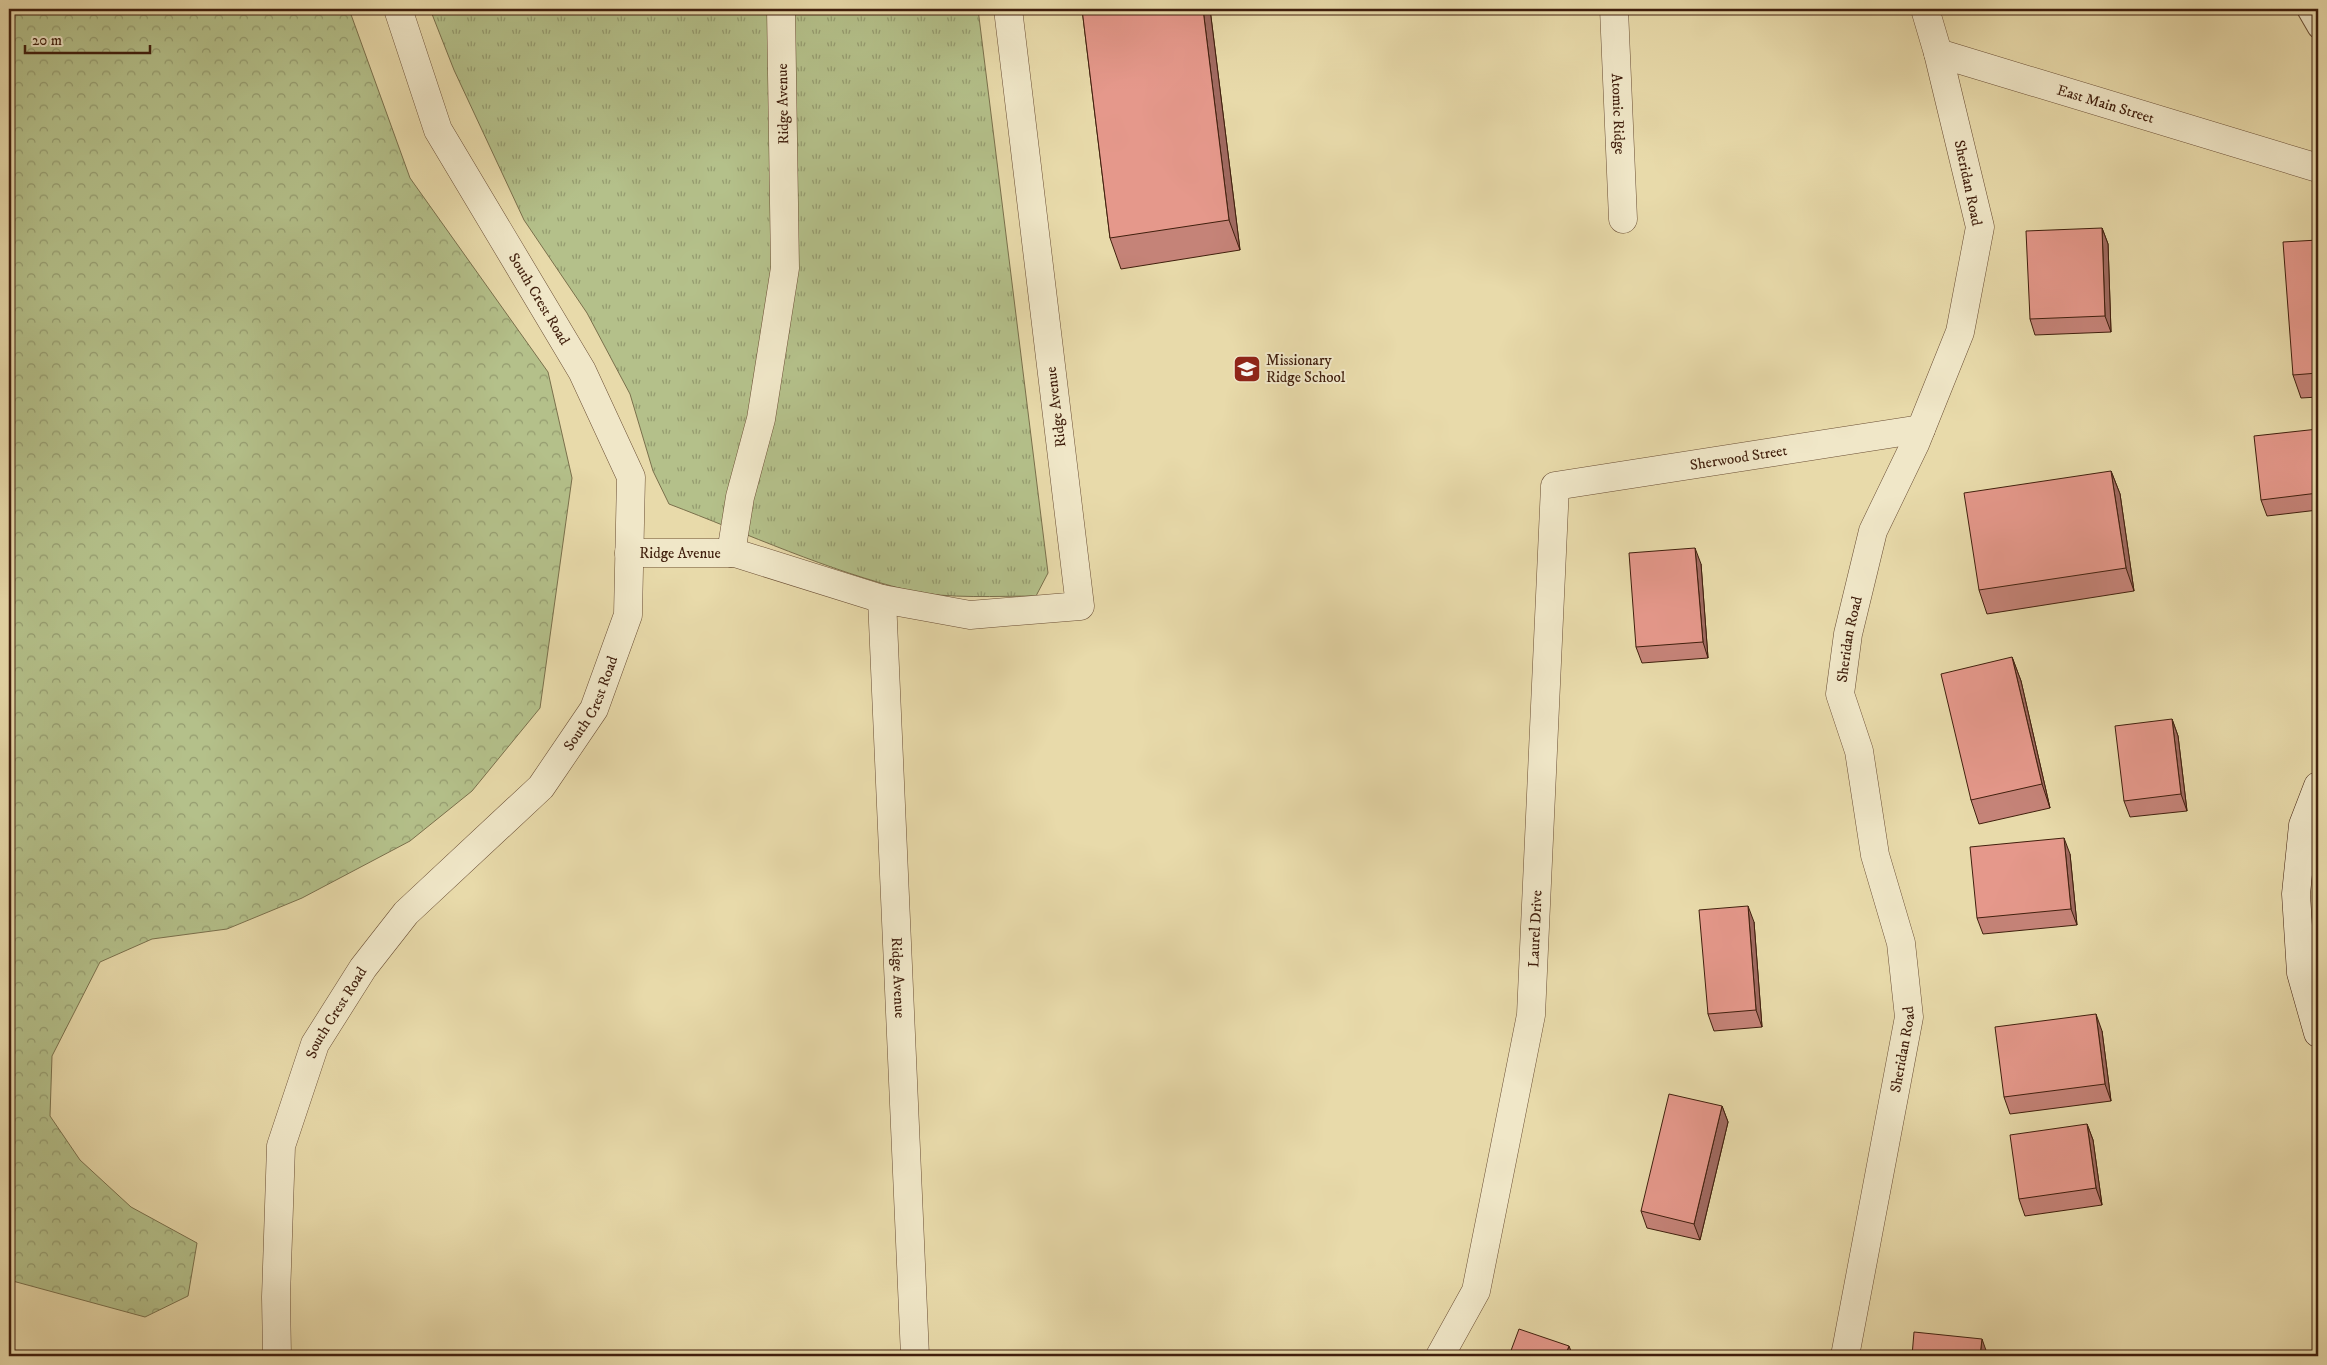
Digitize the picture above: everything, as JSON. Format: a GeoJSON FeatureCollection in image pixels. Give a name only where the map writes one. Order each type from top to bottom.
{"type":"FeatureCollection","features":[{"type":"Feature","properties":{"kind":"street","name":"South Crest Road"},"geometry":{"type":"LineString","coordinates":[[278,1356],[276,1297],[281,1146],[315,1044],[363,968],[406,913],[541,787],[594,708],[628,615],[631,477],[582,371],[438,130],[398,9]]}},
{"type":"Feature","properties":{"kind":"street","name":"Ridge Avenue"},"geometry":{"type":"LineString","coordinates":[[731,553],[740,497],[761,418],[785,268],[781,9]]}},
{"type":"Feature","properties":{"kind":"street","name":"Ridge Avenue"},"geometry":{"type":"LineString","coordinates":[[629,553],[731,553],[882,599],[970,615],[1080,606],[1008,9]]}},
{"type":"Feature","properties":{"kind":"street","name":"Atomic Ridge"},"geometry":{"type":"LineString","coordinates":[[1614,9],[1623,220]]}},
{"type":"Feature","properties":{"kind":"street"},"geometry":{"type":"LineString","coordinates":[[1925,9],[1938,53]]}},
{"type":"Feature","properties":{"kind":"street","name":"East Main Street"},"geometry":{"type":"LineString","coordinates":[[1938,53],[2318,168]]}},
{"type":"Feature","properties":{"kind":"street","name":"Sheridan Road"},"geometry":{"type":"LineString","coordinates":[[1845,1356],[1909,1017],[1901,943],[1875,854],[1859,751],[1840,694],[1848,634],[1873,531],[1921,428],[1960,332],[1980,227],[1938,53]]}},
{"type":"Feature","properties":{"kind":"street","name":"Sherwood Street"},"geometry":{"type":"LineString","coordinates":[[1555,486],[1921,428]]}},
{"type":"Feature","properties":{"kind":"street","name":"Laurel Drive"},"geometry":{"type":"LineString","coordinates":[[1440,1356],[1476,1291],[1531,1016],[1555,486]]}},
{"type":"Feature","properties":{"kind":"street","name":"Ridge Avenue"},"geometry":{"type":"LineString","coordinates":[[882,599],[915,1356]]}},
{"type":"Feature","properties":{"kind":"street"},"geometry":{"type":"LineString","coordinates":[[2318,786],[2303,825],[2296,894],[2301,973],[2318,1033]]}},
{"type":"Feature","properties":{"kind":"lane"},"geometry":{"type":"LineString","coordinates":[[2307,9],[2318,28]]}},
{"type":"Feature","properties":{"kind":"green space"},"geometry":{"type":"Polygon","coordinates":[[[9,9],[349,9],[410,178],[548,372],[572,478],[540,708],[472,791],[410,841],[302,898],[227,929],[152,939],[100,962],[52,1056],[50,1116],[80,1160],[131,1207],[197,1243],[188,1296],[145,1317],[9,1280],[9,9]]]}},
{"type":"Feature","properties":{"kind":"green space"},"geometry":{"type":"Polygon","coordinates":[[[430,9],[978,9],[1048,573],[1036,596],[957,596],[911,591],[819,563],[669,504],[653,471],[630,394],[587,313],[524,220],[454,70],[430,9]]]}},
{"type":"Feature","properties":{"kind":"building"},"geometry":{"type":"Polygon","coordinates":[[[1082,9],[1203,9],[1229,220],[1110,238],[1082,9]]]}},
{"type":"Feature","properties":{"kind":"building"},"geometry":{"type":"Polygon","coordinates":[[[2102,228],[2105,316],[2030,319],[2026,231],[2102,228]]]}},
{"type":"Feature","properties":{"kind":"building"},"geometry":{"type":"Polygon","coordinates":[[[2318,240],[2318,373],[2293,375],[2283,242],[2318,240]]]}},
{"type":"Feature","properties":{"kind":"building"},"geometry":{"type":"Polygon","coordinates":[[[2318,429],[2318,493],[2261,500],[2254,436],[2318,429]]]}},
{"type":"Feature","properties":{"kind":"building"},"geometry":{"type":"Polygon","coordinates":[[[2111,471],[2126,568],[1979,590],[1964,493],[2111,471]]]}},
{"type":"Feature","properties":{"kind":"building"},"geometry":{"type":"Polygon","coordinates":[[[1695,548],[1703,642],[1636,647],[1629,553],[1695,548]]]}},
{"type":"Feature","properties":{"kind":"building"},"geometry":{"type":"Polygon","coordinates":[[[2012,657],[2042,784],[1971,800],[1941,674],[2012,657]]]}},
{"type":"Feature","properties":{"kind":"building"},"geometry":{"type":"Polygon","coordinates":[[[2172,719],[2181,794],[2124,801],[2115,726],[2172,719]]]}},
{"type":"Feature","properties":{"kind":"building"},"geometry":{"type":"Polygon","coordinates":[[[2064,838],[2071,909],[1977,918],[1970,847],[2064,838]]]}},
{"type":"Feature","properties":{"kind":"building"},"geometry":{"type":"Polygon","coordinates":[[[1748,906],[1756,1010],[1708,1014],[1699,910],[1748,906]]]}},
{"type":"Feature","properties":{"kind":"building"},"geometry":{"type":"Polygon","coordinates":[[[2096,1014],[2105,1084],[2004,1097],[1995,1027],[2096,1014]]]}},
{"type":"Feature","properties":{"kind":"building"},"geometry":{"type":"Polygon","coordinates":[[[1669,1094],[1722,1106],[1694,1224],[1641,1211],[1669,1094]]]}},
{"type":"Feature","properties":{"kind":"building"},"geometry":{"type":"Polygon","coordinates":[[[2087,1124],[2096,1188],[2019,1199],[2010,1135],[2087,1124]]]}},
{"type":"Feature","properties":{"kind":"building"},"geometry":{"type":"Polygon","coordinates":[[[1519,1329],[1569,1346],[1565,1356],[1509,1356],[1519,1329]]]}},
{"type":"Feature","properties":{"kind":"building"},"geometry":{"type":"Polygon","coordinates":[[[1914,1332],[1982,1339],[1980,1356],[1912,1356],[1914,1332]]]}},
{"type":"Feature","properties":{"kind":"place","name":"Missionary Ridge School"},"geometry":{"type":"Point","coordinates":[1247,369]}}]}
